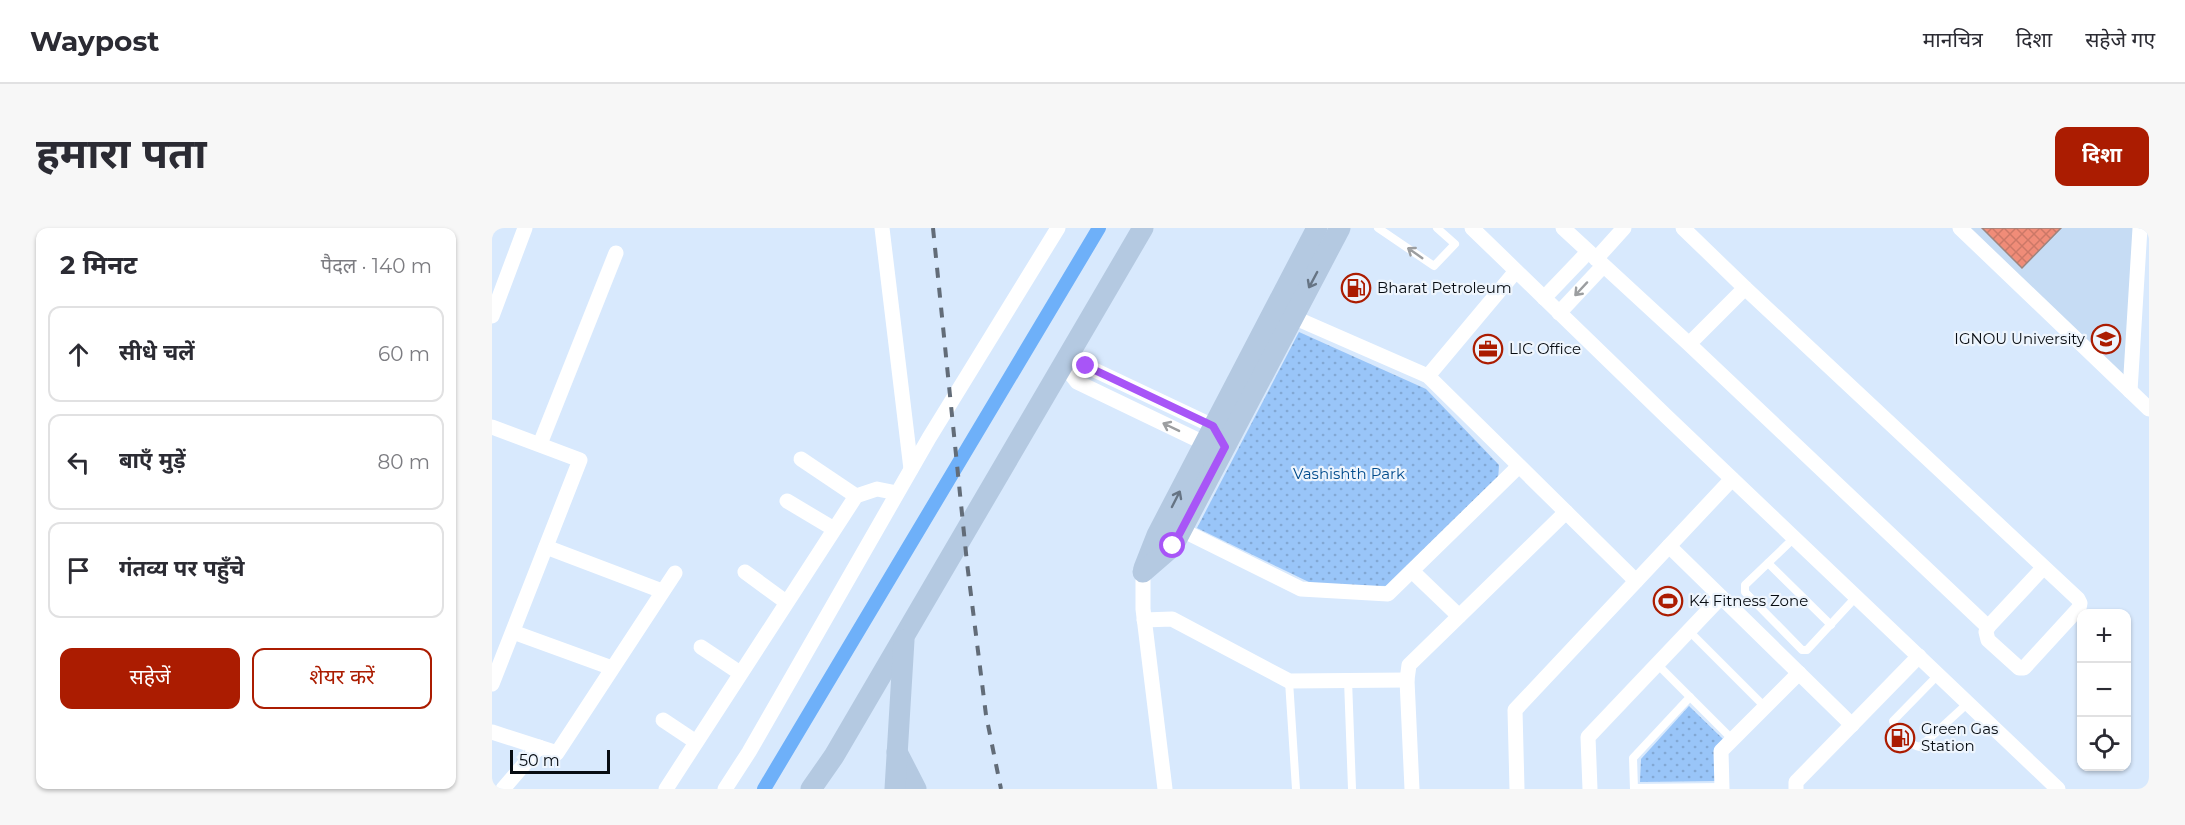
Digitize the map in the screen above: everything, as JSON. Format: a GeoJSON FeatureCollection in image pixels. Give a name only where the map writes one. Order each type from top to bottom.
{"type":"FeatureCollection","features":[{"type":"Feature","properties":{"kind":"street"},"geometry":{"type":"LineString","coordinates":[[492,316],[525,228]]}},
{"type":"Feature","properties":{"kind":"street"},"geometry":{"type":"LineString","coordinates":[[882,228],[911,469]]}},
{"type":"Feature","properties":{"kind":"street"},"geometry":{"type":"LineString","coordinates":[[724,789],[749,752],[911,469],[1058,228]]}},
{"type":"Feature","properties":{"kind":"street"},"geometry":{"type":"LineString","coordinates":[[811,789],[834,756],[1143,228]]}},
{"type":"Feature","properties":{"kind":"street"},"geometry":{"type":"LineString","coordinates":[[1165,789],[1144,620],[1143,572],[1157,535],[1317,228]]}},
{"type":"Feature","properties":{"kind":"street"},"geometry":{"type":"LineString","coordinates":[[1143,572],[1173,546],[1340,228]]}},
{"type":"Feature","properties":{"kind":"street"},"geometry":{"type":"LineString","coordinates":[[1472,228],[2058,789]]}},
{"type":"Feature","properties":{"kind":"street"},"geometry":{"type":"LineString","coordinates":[[1563,228],[1988,627]]}},
{"type":"Feature","properties":{"kind":"street"},"geometry":{"type":"LineString","coordinates":[[1559,313],[1596,259],[1624,228]]}},
{"type":"Feature","properties":{"kind":"street"},"geometry":{"type":"LineString","coordinates":[[1683,228],[2078,599],[2080,603],[2077,611],[2022,669],[1988,640],[1986,632],[1988,627],[2043,568]]}},
{"type":"Feature","properties":{"kind":"street"},"geometry":{"type":"LineString","coordinates":[[1960,228],[2149,409]]}},
{"type":"Feature","properties":{"kind":"street"},"geometry":{"type":"LineString","coordinates":[[2130,391],[2140,228]]}},
{"type":"Feature","properties":{"kind":"street"},"geometry":{"type":"LineString","coordinates":[[540,444],[616,253]]}},
{"type":"Feature","properties":{"kind":"street"},"geometry":{"type":"LineString","coordinates":[[1544,298],[1596,259]]}},
{"type":"Feature","properties":{"kind":"street"},"geometry":{"type":"LineString","coordinates":[[1428,376],[1516,271]]}},
{"type":"Feature","properties":{"kind":"street"},"geometry":{"type":"LineString","coordinates":[[1689,344],[1745,288]]}},
{"type":"Feature","properties":{"kind":"street"},"geometry":{"type":"LineString","coordinates":[[1293,317],[1428,376],[1636,581]]}},
{"type":"Feature","properties":{"kind":"street"},"geometry":{"type":"LineString","coordinates":[[1063,364],[1086,366],[1209,435],[1225,447]]}},
{"type":"Feature","properties":{"kind":"street"},"geometry":{"type":"LineString","coordinates":[[492,427],[580,460],[492,684]]}},
{"type":"Feature","properties":{"kind":"street"},"geometry":{"type":"LineString","coordinates":[[801,459],[856,496]]}},
{"type":"Feature","properties":{"kind":"street"},"geometry":{"type":"LineString","coordinates":[[1182,530],[1301,589],[1388,594],[1519,466]]}},
{"type":"Feature","properties":{"kind":"street"},"geometry":{"type":"LineString","coordinates":[[1517,789],[1515,710],[1732,479]]}},
{"type":"Feature","properties":{"kind":"street"},"geometry":{"type":"LineString","coordinates":[[666,789],[856,496],[878,489],[897,493]]}},
{"type":"Feature","properties":{"kind":"street"},"geometry":{"type":"LineString","coordinates":[[787,501],[834,529]]}},
{"type":"Feature","properties":{"kind":"street"},"geometry":{"type":"LineString","coordinates":[[1412,789],[1407,680],[1409,665],[1566,512]]}},
{"type":"Feature","properties":{"kind":"street"},"geometry":{"type":"LineString","coordinates":[[1669,546],[1852,725]]}},
{"type":"Feature","properties":{"kind":"street"},"geometry":{"type":"LineString","coordinates":[[546,547],[662,591]]}},
{"type":"Feature","properties":{"kind":"street"},"geometry":{"type":"LineString","coordinates":[[1412,571],[1459,616]]}},
{"type":"Feature","properties":{"kind":"street"},"geometry":{"type":"LineString","coordinates":[[745,572],[786,602]]}},
{"type":"Feature","properties":{"kind":"street"},"geometry":{"type":"LineString","coordinates":[[492,732],[557,753],[675,573]]}},
{"type":"Feature","properties":{"kind":"street"},"geometry":{"type":"LineString","coordinates":[[1590,789],[1588,737],[1721,597]]}},
{"type":"Feature","properties":{"kind":"street"},"geometry":{"type":"LineString","coordinates":[[1144,620],[1172,619],[1289,681],[1407,680]]}},
{"type":"Feature","properties":{"kind":"street"},"geometry":{"type":"LineString","coordinates":[[513,632],[612,668]]}},
{"type":"Feature","properties":{"kind":"street"},"geometry":{"type":"LineString","coordinates":[[895,789],[904,634]]}},
{"type":"Feature","properties":{"kind":"street"},"geometry":{"type":"LineString","coordinates":[[701,647],[740,673]]}},
{"type":"Feature","properties":{"kind":"street"},"geometry":{"type":"LineString","coordinates":[[1796,789],[1796,782],[1919,656]]}},
{"type":"Feature","properties":{"kind":"street"},"geometry":{"type":"LineString","coordinates":[[1722,788],[1721,751],[1799,673]]}},
{"type":"Feature","properties":{"kind":"street"},"geometry":{"type":"LineString","coordinates":[[663,720],[696,742]]}},
{"type":"Feature","properties":{"kind":"street"},"geometry":{"type":"LineString","coordinates":[[503,789],[539,747]]}},
{"type":"Feature","properties":{"kind":"street"},"geometry":{"type":"LineString","coordinates":[[897,752],[916,789]]}},
{"type":"Feature","properties":{"kind":"lane"},"geometry":{"type":"LineString","coordinates":[[1378,228],[1434,266],[1455,244],[1437,228]]}},
{"type":"Feature","properties":{"kind":"lane"},"geometry":{"type":"LineString","coordinates":[[1794,538],[1744,585],[1745,592],[1802,650],[1807,650],[1856,597]]}},
{"type":"Feature","properties":{"kind":"lane"},"geometry":{"type":"LineString","coordinates":[[1768,562],[1831,625]]}},
{"type":"Feature","properties":{"kind":"lane"},"geometry":{"type":"LineString","coordinates":[[1689,631],[1765,707]]}},
{"type":"Feature","properties":{"kind":"lane"},"geometry":{"type":"LineString","coordinates":[[1657,664],[1732,740]]}},
{"type":"Feature","properties":{"kind":"lane"},"geometry":{"type":"LineString","coordinates":[[1938,675],[1893,721],[1895,728],[1915,747],[1920,747],[1968,703]]}},
{"type":"Feature","properties":{"kind":"lane"},"geometry":{"type":"LineString","coordinates":[[1348,680],[1352,789]]}},
{"type":"Feature","properties":{"kind":"lane"},"geometry":{"type":"LineString","coordinates":[[1289,681],[1296,789]]}},
{"type":"Feature","properties":{"kind":"lane"},"geometry":{"type":"LineString","coordinates":[[1690,697],[1633,758],[1634,788],[1722,788]]}},
{"type":"Feature","properties":{"kind":"shaded area","name":"IGNOU University"},"geometry":{"type":"Polygon","coordinates":[[[1965,228],[2140,228],[2130,391],[1965,228]]]}},
{"type":"Feature","properties":{"kind":"green space","name":"Vashishth Park"},"geometry":{"type":"Polygon","coordinates":[[[1299,332],[1426,389],[1499,465],[1498,480],[1391,586],[1315,585],[1197,528],[1299,332]]]}},
{"type":"Feature","properties":{"kind":"green space"},"geometry":{"type":"Polygon","coordinates":[[[1689,706],[1723,739],[1716,781],[1640,782],[1641,759],[1689,706]]]}},
{"type":"Feature","properties":{"kind":"building"},"geometry":{"type":"Polygon","coordinates":[[[1982,228],[2061,228],[2022,268],[1982,228]]]}},
{"type":"Feature","properties":{"kind":"waterway"},"geometry":{"type":"LineString","coordinates":[[764,789],[1099,228]]}},
{"type":"Feature","properties":{"kind":"railway"},"geometry":{"type":"LineString","coordinates":[[933,228],[967,563],[986,715],[1001,789]]}},
{"type":"Feature","properties":{"kind":"place","name":"Bharat Petroleum"},"geometry":{"type":"Point","coordinates":[1356,288]}},
{"type":"Feature","properties":{"kind":"place","name":"IGNOU University"},"geometry":{"type":"Point","coordinates":[2106,339]}},
{"type":"Feature","properties":{"kind":"place","name":"LIC Office"},"geometry":{"type":"Point","coordinates":[1488,349]}},
{"type":"Feature","properties":{"kind":"place","name":"K4 Fitness Zone"},"geometry":{"type":"Point","coordinates":[1668,601]}},
{"type":"Feature","properties":{"kind":"place","name":"Green Gas Station"},"geometry":{"type":"Point","coordinates":[1900,738]}},
{"type":"Feature","properties":{"kind":"route"},"geometry":{"type":"LineString","coordinates":[[1086,366],[1213,426],[1225,447],[1173,546]]}}]}
